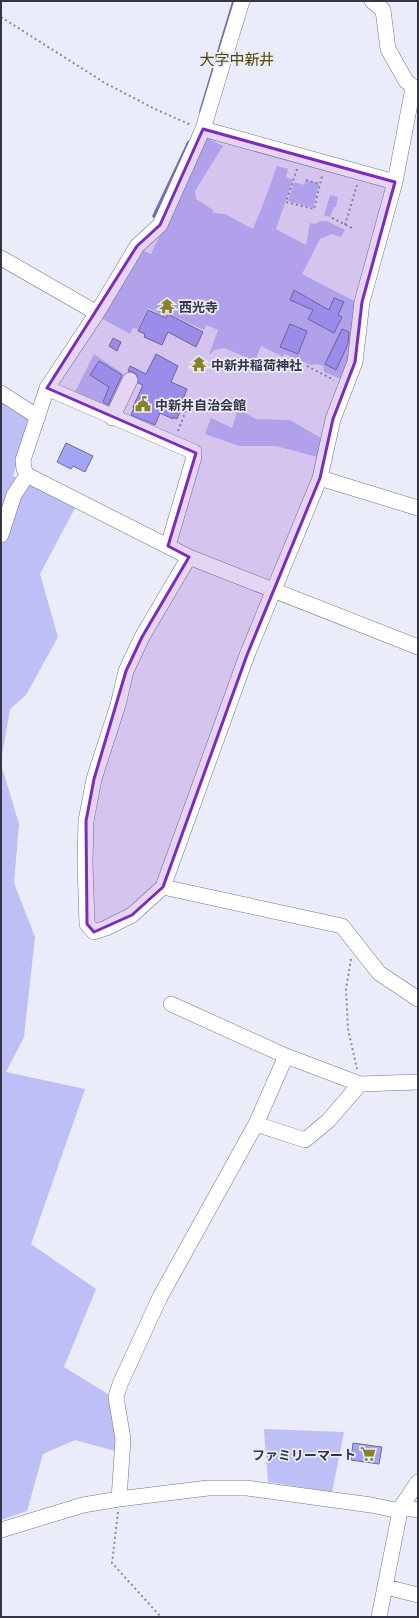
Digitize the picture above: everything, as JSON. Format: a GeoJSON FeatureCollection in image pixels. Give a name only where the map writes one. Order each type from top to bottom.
{"type":"FeatureCollection","features":[{"type":"Feature","properties":{"kind":"street"},"geometry":{"type":"LineString","coordinates":[[242,1],[203,129],[160,225],[137,246],[97,313],[47,388],[23,460],[24,469],[27,475],[189,557],[418,647]]}},
{"type":"Feature","properties":{"kind":"street"},"geometry":{"type":"LineString","coordinates":[[189,557],[142,637],[126,671],[118,706],[94,779],[86,821],[85,863],[87,924],[94,932],[106,928],[132,915],[163,887],[247,655],[320,478],[333,419],[355,362],[358,326],[363,296],[395,182],[415,89],[406,81],[388,50],[383,10],[372,1]]}},
{"type":"Feature","properties":{"kind":"street"},"geometry":{"type":"LineString","coordinates":[[203,129],[395,182]]}},
{"type":"Feature","properties":{"kind":"street"},"geometry":{"type":"LineString","coordinates":[[1,258],[97,313]]}},
{"type":"Feature","properties":{"kind":"street"},"geometry":{"type":"LineString","coordinates":[[112,418],[130,380]]}},
{"type":"Feature","properties":{"kind":"street"},"geometry":{"type":"LineString","coordinates":[[47,388],[112,418],[194,452],[194,457],[168,546]]}},
{"type":"Feature","properties":{"kind":"street"},"geometry":{"type":"LineString","coordinates":[[1,393],[38,417]]}},
{"type":"Feature","properties":{"kind":"street"},"geometry":{"type":"LineString","coordinates":[[1,535],[14,495],[27,475]]}},
{"type":"Feature","properties":{"kind":"street"},"geometry":{"type":"LineString","coordinates":[[320,478],[418,508]]}},
{"type":"Feature","properties":{"kind":"street"},"geometry":{"type":"LineString","coordinates":[[163,887],[342,926],[379,972],[413,994],[418,999]]}},
{"type":"Feature","properties":{"kind":"street"},"geometry":{"type":"LineString","coordinates":[[171,1004],[286,1056],[360,1084],[418,1082]]}},
{"type":"Feature","properties":{"kind":"street"},"geometry":{"type":"LineString","coordinates":[[119,1499],[123,1439],[116,1397],[120,1384],[160,1297],[256,1124],[286,1056]]}},
{"type":"Feature","properties":{"kind":"street"},"geometry":{"type":"LineString","coordinates":[[256,1124],[305,1140],[328,1121],[360,1084]]}},
{"type":"Feature","properties":{"kind":"street"},"geometry":{"type":"LineString","coordinates":[[379,1617],[401,1509],[418,1482]]}},
{"type":"Feature","properties":{"kind":"street"},"geometry":{"type":"LineString","coordinates":[[1,1530],[83,1505],[208,1488],[247,1488],[418,1510]]}},
{"type":"Feature","properties":{"kind":"street"},"geometry":{"type":"LineString","coordinates":[[386,1587],[418,1596]]}},
{"type":"Feature","properties":{"kind":"path"},"geometry":{"type":"LineString","coordinates":[[1,18],[105,83],[155,109],[203,129]]}},
{"type":"Feature","properties":{"kind":"path"},"geometry":{"type":"LineString","coordinates":[[301,156],[286,202],[314,209],[326,163]]}},
{"type":"Feature","properties":{"kind":"path"},"geometry":{"type":"LineString","coordinates":[[345,225],[361,173]]}},
{"type":"Feature","properties":{"kind":"path"},"geometry":{"type":"LineString","coordinates":[[306,180],[320,184]]}},
{"type":"Feature","properties":{"kind":"path"},"geometry":{"type":"LineString","coordinates":[[332,218],[354,229]]}},
{"type":"Feature","properties":{"kind":"path"},"geometry":{"type":"LineString","coordinates":[[306,366],[346,386]]}},
{"type":"Feature","properties":{"kind":"path"},"geometry":{"type":"LineString","coordinates":[[173,444],[189,402]]}},
{"type":"Feature","properties":{"kind":"path"},"geometry":{"type":"LineString","coordinates":[[355,941],[346,988],[348,1029],[360,1084]]}},
{"type":"Feature","properties":{"kind":"path"},"geometry":{"type":"LineString","coordinates":[[119,1499],[112,1563],[161,1617]]}},
{"type":"Feature","properties":{"kind":"highlighted area"},"geometry":{"type":"Polygon","coordinates":[[[203,129],[395,182],[362,302],[355,362],[333,419],[320,478],[247,655],[163,887],[132,915],[94,932],[87,924],[86,821],[94,779],[126,671],[142,637],[189,557],[168,546],[196,453],[47,388],[137,246],[160,225],[203,129]]]}},
{"type":"Feature","properties":{"kind":"shaded area"},"geometry":{"type":"Polygon","coordinates":[[[212,135],[211,140],[223,146],[195,191],[196,199],[213,210],[213,213],[225,214],[253,229],[277,166],[288,169],[286,177],[293,180],[276,229],[306,245],[310,223],[315,224],[321,221],[327,221],[345,230],[341,237],[332,234],[320,239],[302,274],[358,303],[352,361],[343,380],[324,372],[323,366],[317,364],[311,365],[284,354],[283,357],[261,346],[255,361],[224,348],[215,350],[209,355],[218,330],[206,325],[204,330],[167,313],[166,317],[148,308],[138,329],[133,328],[130,334],[101,318],[142,250],[151,254],[205,139],[212,135]]]}},
{"type":"Feature","properties":{"kind":"shaded area"},"geometry":{"type":"Polygon","coordinates":[[[306,180],[319,184],[313,208],[288,201],[294,182],[304,185],[306,180]]]}},
{"type":"Feature","properties":{"kind":"shaded area"},"geometry":{"type":"Polygon","coordinates":[[[330,195],[338,197],[336,207],[334,207],[330,217],[324,215],[330,195]]]}},
{"type":"Feature","properties":{"kind":"shaded area"},"geometry":{"type":"Polygon","coordinates":[[[94,354],[122,373],[126,379],[111,412],[73,396],[94,354]]]}},
{"type":"Feature","properties":{"kind":"shaded area"},"geometry":{"type":"Polygon","coordinates":[[[1,401],[29,418],[13,476],[75,508],[40,574],[58,637],[26,695],[10,709],[1,761],[1,401]]]}},
{"type":"Feature","properties":{"kind":"shaded area"},"geometry":{"type":"Polygon","coordinates":[[[238,409],[256,419],[290,420],[323,439],[321,458],[276,446],[239,446],[205,434],[211,418],[232,428],[238,409]]]}},
{"type":"Feature","properties":{"kind":"shaded area"},"geometry":{"type":"Polygon","coordinates":[[[1,764],[19,824],[14,883],[35,937],[24,1037],[6,1072],[85,1089],[31,1244],[96,1289],[64,1367],[111,1396],[119,1452],[75,1440],[43,1454],[27,1511],[1,1520],[1,764]]]}},
{"type":"Feature","properties":{"kind":"shaded area"},"geometry":{"type":"Polygon","coordinates":[[[264,1429],[344,1432],[332,1492],[268,1482],[264,1429]]]}},
{"type":"Feature","properties":{"kind":"building"},"geometry":{"type":"Polygon","coordinates":[[[294,290],[329,310],[334,298],[344,302],[338,315],[342,317],[334,333],[308,319],[313,310],[290,300],[294,290]]]}},
{"type":"Feature","properties":{"kind":"building"},"geometry":{"type":"Polygon","coordinates":[[[148,310],[166,318],[168,314],[203,332],[196,347],[168,332],[162,345],[144,337],[145,334],[138,331],[148,310]]]}},
{"type":"Feature","properties":{"kind":"building"},"geometry":{"type":"Polygon","coordinates":[[[290,324],[307,331],[298,354],[280,347],[290,324]]]}},
{"type":"Feature","properties":{"kind":"building"},"geometry":{"type":"Polygon","coordinates":[[[342,329],[349,332],[348,344],[336,370],[325,364],[342,329]]]}},
{"type":"Feature","properties":{"kind":"building"},"geometry":{"type":"Polygon","coordinates":[[[113,338],[121,342],[117,351],[109,346],[113,338]]]}},
{"type":"Feature","properties":{"kind":"building"},"geometry":{"type":"Polygon","coordinates":[[[156,354],[178,366],[171,382],[187,389],[181,404],[183,405],[177,419],[173,417],[173,419],[160,413],[155,425],[131,415],[143,385],[138,383],[137,375],[128,371],[130,366],[146,374],[156,354]]]}},
{"type":"Feature","properties":{"kind":"building"},"geometry":{"type":"Polygon","coordinates":[[[99,361],[122,375],[108,405],[103,402],[109,387],[90,375],[99,361]]]}},
{"type":"Feature","properties":{"kind":"building"},"geometry":{"type":"Polygon","coordinates":[[[66,443],[93,456],[85,472],[73,466],[71,469],[57,462],[66,443]]]}},
{"type":"Feature","properties":{"kind":"building"},"geometry":{"type":"Polygon","coordinates":[[[353,1443],[382,1447],[379,1464],[351,1460],[353,1443]]]}},
{"type":"Feature","properties":{"kind":"waterway"},"geometry":{"type":"LineString","coordinates":[[201,111],[234,1]]}},
{"type":"Feature","properties":{"kind":"waterway"},"geometry":{"type":"LineString","coordinates":[[154,216],[189,142]]}},
{"type":"Feature","properties":{"kind":"place","name":"西光寺"},"geometry":{"type":"Point","coordinates":[167,306]}},
{"type":"Feature","properties":{"kind":"place","name":"中新井稲荷神社"},"geometry":{"type":"Point","coordinates":[199,364]}},
{"type":"Feature","properties":{"kind":"place","name":"中新井自治会館"},"geometry":{"type":"Point","coordinates":[143,404]}},
{"type":"Feature","properties":{"kind":"place","name":"ファミリーマート"},"geometry":{"type":"Point","coordinates":[368,1454]}},
{"type":"Feature","properties":{"kind":"district","name":"大字中新井"},"geometry":{"type":"Point","coordinates":[237,59]}}]}
